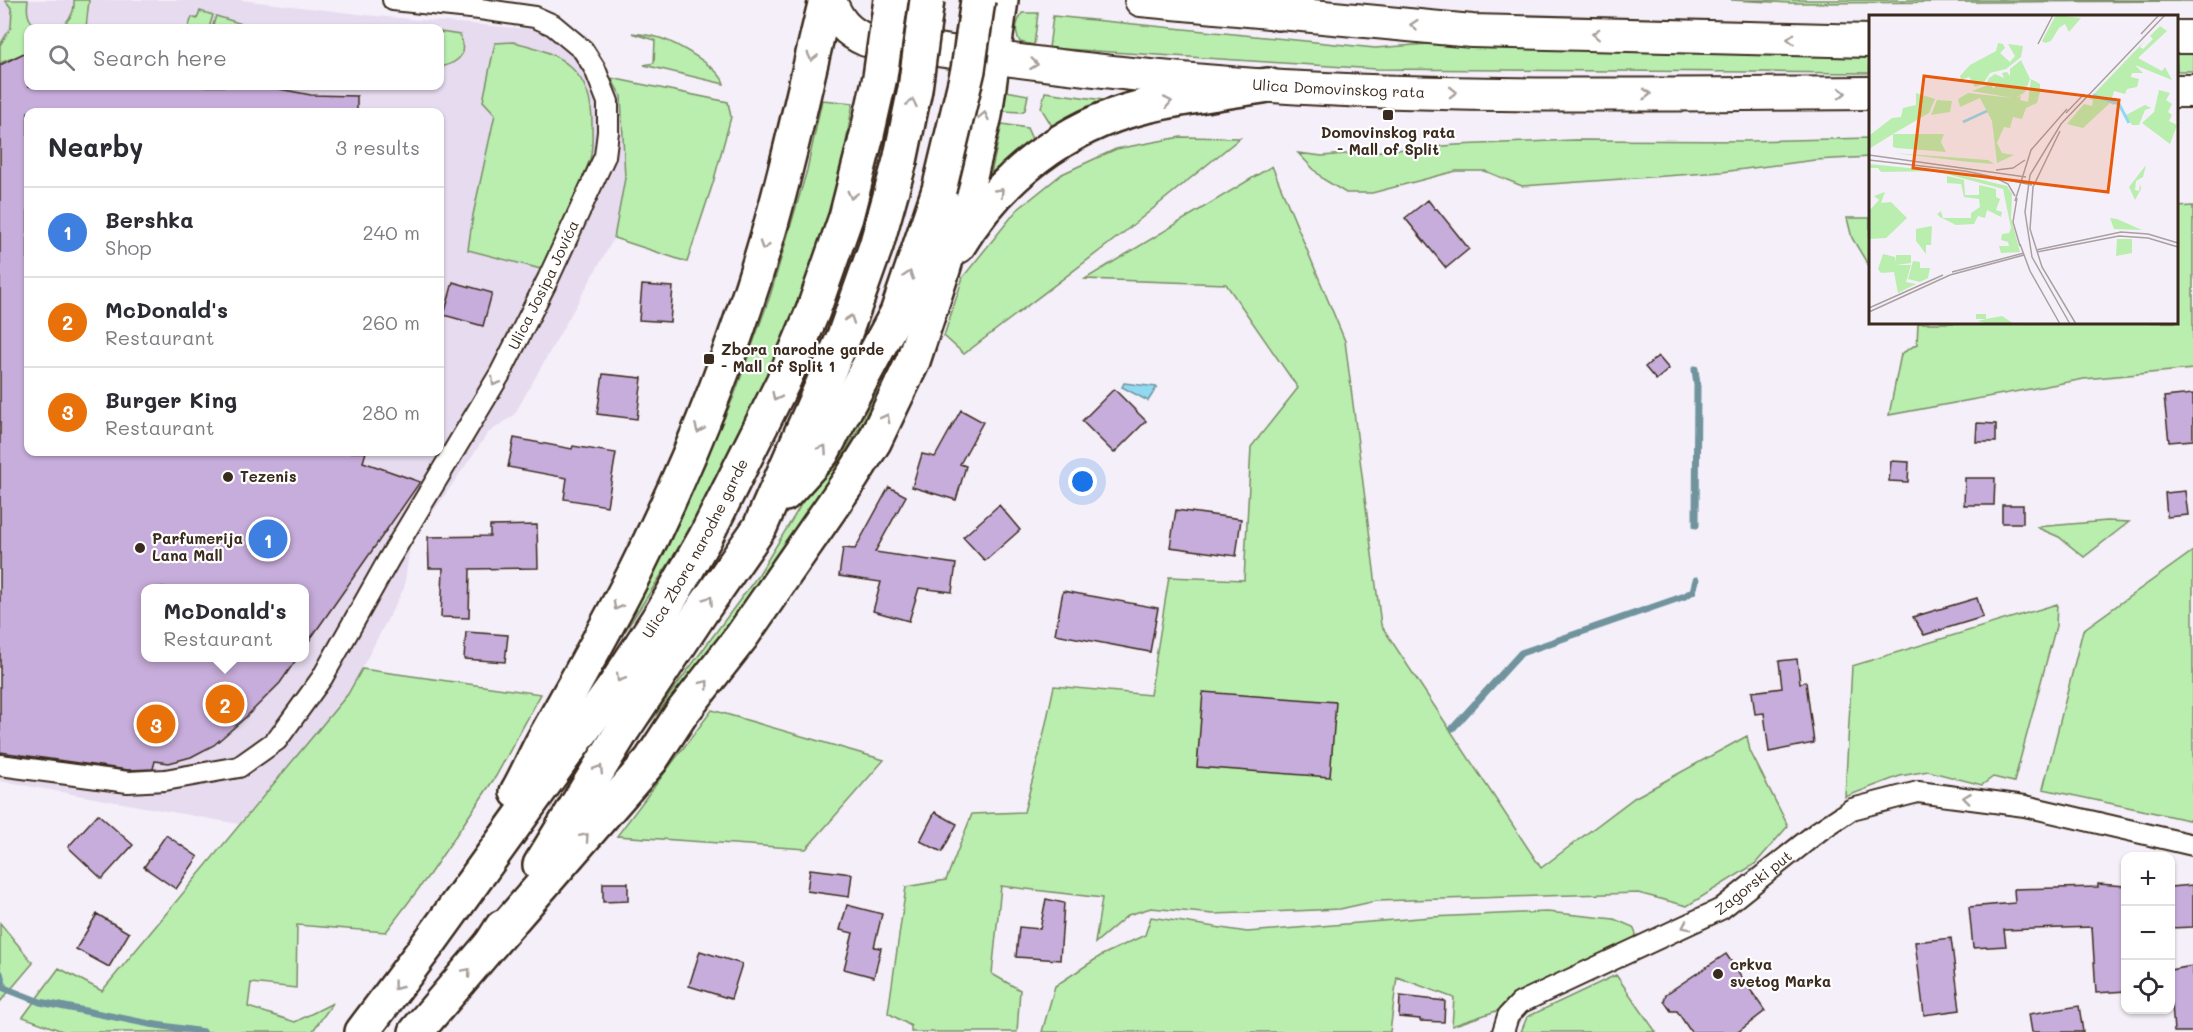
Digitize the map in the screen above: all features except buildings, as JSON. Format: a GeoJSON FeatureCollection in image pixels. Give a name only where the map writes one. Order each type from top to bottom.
{"type":"FeatureCollection","features":[{"type":"Feature","properties":{"kind":"highway"},"geometry":{"type":"LineString","coordinates":[[432,939],[523,781],[633,576],[665,508],[740,322],[767,240],[795,134],[803,91],[828,0]]}},
{"type":"Feature","properties":{"kind":"highway","name":"Ulica Zbora narodne garde"},"geometry":{"type":"LineString","coordinates":[[362,1032],[614,687],[705,538],[783,382],[813,311],[846,218],[880,77],[891,0]]}},
{"type":"Feature","properties":{"kind":"highway"},"geometry":{"type":"LineString","coordinates":[[760,527],[844,336],[876,246],[900,161],[915,89],[927,0]]}},
{"type":"Feature","properties":{"kind":"highway"},"geometry":{"type":"LineString","coordinates":[[491,944],[624,728],[760,527],[795,482],[822,453],[866,375],[897,313],[939,190],[968,70],[978,0]]}},
{"type":"Feature","properties":{"kind":"highway"},"geometry":{"type":"LineString","coordinates":[[416,1032],[651,760],[681,714],[742,636],[852,477],[885,421],[913,361],[964,200],[985,114],[1001,0]]}},
{"type":"Feature","properties":{"kind":"highway"},"geometry":{"type":"LineString","coordinates":[[1232,0],[1278,13]]}},
{"type":"Feature","properties":{"kind":"highway"},"geometry":{"type":"LineString","coordinates":[[942,273],[967,231],[993,198],[1023,168],[1050,146],[1111,117],[1142,107],[1268,85]]}},
{"type":"Feature","properties":{"kind":"main road","name":"Ulica Domovinskog rata"},"geometry":{"type":"LineString","coordinates":[[828,0],[842,24],[853,34],[866,40],[1040,65],[1268,85],[1370,91],[1869,93]]}},
{"type":"Feature","properties":{"kind":"main road"},"geometry":{"type":"LineString","coordinates":[[1141,0],[1472,31],[1869,41]]}},
{"type":"Feature","properties":{"kind":"street","name":"Ulica Josipa Jovića"},"geometry":{"type":"LineString","coordinates":[[0,765],[128,782],[178,779],[238,767],[277,740],[322,678],[389,559],[500,374],[548,279],[605,156],[608,102],[595,69],[583,50],[553,25],[535,17],[393,0]]}},
{"type":"Feature","properties":{"kind":"street","name":"Zagorski put"},"geometry":{"type":"LineString","coordinates":[[1503,1032],[1508,1016],[1520,1003],[1721,909],[1819,831],[1852,809],[1917,792],[2025,806],[2193,845]]}},
{"type":"Feature","properties":{"kind":"shaded area"},"geometry":{"type":"Polygon","coordinates":[[[0,0],[241,0],[375,16],[586,34],[621,96],[625,178],[614,238],[514,415],[488,433],[410,545],[404,588],[348,694],[239,824],[0,781],[0,0]]]}},
{"type":"Feature","properties":{"kind":"green space"},"geometry":{"type":"Polygon","coordinates":[[[5,0],[28,0],[28,16],[34,24],[24,24],[24,54],[0,63],[0,45],[11,27],[12,9],[5,0]]]}},
{"type":"Feature","properties":{"kind":"green space"},"geometry":{"type":"Polygon","coordinates":[[[74,0],[89,0],[86,24],[64,24],[74,9],[74,0]]]}},
{"type":"Feature","properties":{"kind":"green space"},"geometry":{"type":"Polygon","coordinates":[[[1731,0],[2193,0],[2193,1],[1790,3],[1731,0]]]}},
{"type":"Feature","properties":{"kind":"green space"},"geometry":{"type":"Polygon","coordinates":[[[200,11],[213,15],[210,24],[189,24],[192,17],[197,19],[200,11]]]}},
{"type":"Feature","properties":{"kind":"green space"},"geometry":{"type":"Polygon","coordinates":[[[1022,13],[1038,13],[1034,45],[1020,42],[1018,38],[1016,28],[1022,13]]]}},
{"type":"Feature","properties":{"kind":"green space"},"geometry":{"type":"Polygon","coordinates":[[[216,16],[242,24],[213,24],[216,16]]]}},
{"type":"Feature","properties":{"kind":"green space"},"geometry":{"type":"Polygon","coordinates":[[[1053,16],[1375,48],[1456,42],[1774,55],[1869,54],[1869,73],[1376,69],[1049,48],[1053,16]]]}},
{"type":"Feature","properties":{"kind":"green space"},"geometry":{"type":"Polygon","coordinates":[[[444,33],[460,35],[462,53],[453,63],[444,66],[444,33]]]}},
{"type":"Feature","properties":{"kind":"green space"},"geometry":{"type":"Polygon","coordinates":[[[632,33],[650,35],[676,45],[707,64],[724,84],[644,65],[654,63],[655,40],[632,33]]]}},
{"type":"Feature","properties":{"kind":"green space"},"geometry":{"type":"Polygon","coordinates":[[[513,42],[546,52],[571,68],[580,78],[591,107],[592,151],[590,159],[541,269],[468,250],[473,215],[495,114],[483,101],[495,43],[513,42]]]}},
{"type":"Feature","properties":{"kind":"green space"},"geometry":{"type":"Polygon","coordinates":[[[2178,53],[2193,53],[2193,71],[2178,71],[2178,53]]]}},
{"type":"Feature","properties":{"kind":"green space"},"geometry":{"type":"Polygon","coordinates":[[[611,78],[728,102],[731,117],[713,183],[687,262],[614,238],[625,178],[621,96],[611,78]]]}},
{"type":"Feature","properties":{"kind":"green space"},"geometry":{"type":"Polygon","coordinates":[[[1006,91],[1028,95],[1025,110],[1021,112],[1003,111],[1006,91]]]}},
{"type":"Feature","properties":{"kind":"green space"},"geometry":{"type":"Polygon","coordinates":[[[1045,92],[1103,100],[1052,126],[1041,108],[1045,92]]]}},
{"type":"Feature","properties":{"kind":"green space"},"geometry":{"type":"Polygon","coordinates":[[[822,100],[853,103],[841,170],[803,292],[760,397],[680,546],[611,653],[669,544],[734,396],[770,296],[807,170],[822,100]]]}},
{"type":"Feature","properties":{"kind":"green space"},"geometry":{"type":"Polygon","coordinates":[[[1002,124],[1027,128],[1032,139],[991,173],[1002,124]]]}},
{"type":"Feature","properties":{"kind":"green space"},"geometry":{"type":"Polygon","coordinates":[[[1181,137],[1240,138],[1123,233],[964,354],[944,336],[963,277],[1017,210],[1062,174],[1116,149],[1181,137]]]}},
{"type":"Feature","properties":{"kind":"green space"},"geometry":{"type":"Polygon","coordinates":[[[1869,138],[1869,157],[1815,160],[1722,172],[1522,186],[1485,171],[1456,171],[1372,193],[1346,193],[1323,179],[1298,153],[1322,156],[1456,145],[1574,140],[1752,141],[1869,138]]]}},
{"type":"Feature","properties":{"kind":"green space"},"geometry":{"type":"Polygon","coordinates":[[[1272,166],[1345,341],[1381,625],[1541,868],[1634,798],[1747,736],[1750,751],[1788,826],[1755,864],[1687,906],[1638,893],[1376,901],[1340,909],[1213,914],[1151,908],[1128,915],[1095,943],[1102,898],[1001,886],[992,974],[1020,990],[1017,1032],[911,1032],[911,1026],[888,1013],[906,887],[946,880],[972,814],[1024,812],[1054,686],[1150,695],[1169,577],[1244,580],[1251,447],[1298,388],[1226,284],[1085,279],[1272,166]]]}},
{"type":"Feature","properties":{"kind":"green space"},"geometry":{"type":"Polygon","coordinates":[[[2193,206],[2193,369],[2084,379],[1889,415],[1901,354],[1917,344],[1918,324],[2178,324],[2178,207],[2193,206]]]}},
{"type":"Feature","properties":{"kind":"green space"},"geometry":{"type":"Polygon","coordinates":[[[1847,218],[1869,218],[1869,266],[1852,238],[1847,218]]]}},
{"type":"Feature","properties":{"kind":"green space"},"geometry":{"type":"Polygon","coordinates":[[[894,353],[862,423],[818,499],[768,576],[709,653],[645,728],[759,574],[798,510],[844,424],[894,353]]]}},
{"type":"Feature","properties":{"kind":"green space"},"geometry":{"type":"Polygon","coordinates":[[[2107,521],[2129,522],[2084,557],[2059,537],[2036,527],[2107,521]]]}},
{"type":"Feature","properties":{"kind":"green space"},"geometry":{"type":"Polygon","coordinates":[[[2193,551],[2193,821],[2043,789],[2083,630],[2193,551]]]}},
{"type":"Feature","properties":{"kind":"green space"},"geometry":{"type":"Polygon","coordinates":[[[2057,604],[2056,626],[2014,782],[1993,777],[1982,785],[1928,771],[1900,776],[1845,797],[1852,666],[2057,604]]]}},
{"type":"Feature","properties":{"kind":"green space"},"geometry":{"type":"Polygon","coordinates":[[[362,669],[541,694],[496,776],[429,875],[386,932],[297,925],[296,988],[251,983],[248,1007],[295,1022],[333,1003],[312,1032],[65,1032],[23,1017],[59,968],[102,991],[348,694],[362,669]]]}},
{"type":"Feature","properties":{"kind":"green space"},"geometry":{"type":"Polygon","coordinates":[[[712,710],[884,760],[806,849],[617,836],[712,710]]]}},
{"type":"Feature","properties":{"kind":"green space"},"geometry":{"type":"Polygon","coordinates":[[[1547,912],[1614,919],[1633,927],[1636,934],[1635,940],[1511,997],[1499,1010],[1452,1026],[1454,998],[1397,977],[1390,1032],[1042,1032],[1055,986],[1102,955],[1145,935],[1151,917],[1247,932],[1431,917],[1547,912]]]}},
{"type":"Feature","properties":{"kind":"green space"},"geometry":{"type":"Polygon","coordinates":[[[0,923],[33,963],[0,1002],[0,923]]]}},
{"type":"Feature","properties":{"kind":"green space"},"geometry":{"type":"Polygon","coordinates":[[[1616,975],[1656,1032],[1521,1032],[1527,1017],[1616,975]]]}},
{"type":"Feature","properties":{"kind":"water"},"geometry":{"type":"Polygon","coordinates":[[[1124,383],[1157,387],[1148,401],[1122,387],[1124,383]]]}},
{"type":"Feature","properties":{"kind":"waterway"},"geometry":{"type":"LineString","coordinates":[[1695,369],[1697,385],[1696,525]]}},
{"type":"Feature","properties":{"kind":"waterway"},"geometry":{"type":"LineString","coordinates":[[1453,728],[1521,653],[1685,596],[1693,591],[1696,580]]}},
{"type":"Feature","properties":{"kind":"waterway"},"geometry":{"type":"LineString","coordinates":[[0,973],[4,988],[40,1002],[203,1032]]}},
{"type":"Feature","properties":{"kind":"place","name":"Domovinskog rata - Mall of Split"},"geometry":{"type":"Point","coordinates":[1388,115]}},
{"type":"Feature","properties":{"kind":"place","name":"Zbora narodne garde - Mall of Split 1"},"geometry":{"type":"Point","coordinates":[709,359]}},
{"type":"Feature","properties":{"kind":"place","name":"Tezenis"},"geometry":{"type":"Point","coordinates":[228,477]}},
{"type":"Feature","properties":{"kind":"place","name":"Bershka"},"geometry":{"type":"Point","coordinates":[268,539]}},
{"type":"Feature","properties":{"kind":"place","name":"Parfumerija Lana Mall"},"geometry":{"type":"Point","coordinates":[140,548]}},
{"type":"Feature","properties":{"kind":"place","name":"McDonald's"},"geometry":{"type":"Point","coordinates":[225,704]}},
{"type":"Feature","properties":{"kind":"place","name":"Burger King"},"geometry":{"type":"Point","coordinates":[156,724]}},
{"type":"Feature","properties":{"kind":"place","name":"crkva svetog Marka"},"geometry":{"type":"Point","coordinates":[1718,974]}}]}
